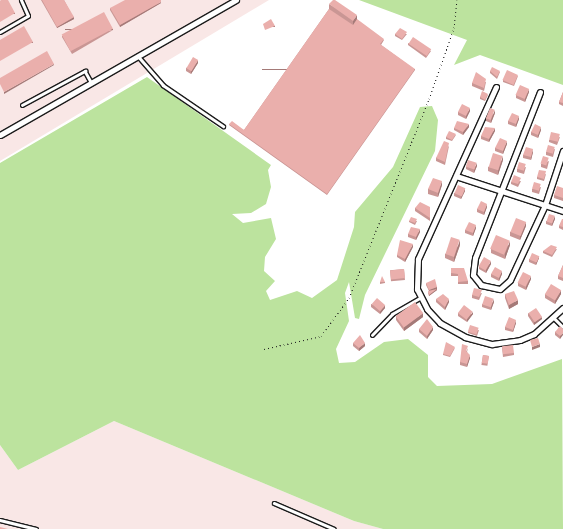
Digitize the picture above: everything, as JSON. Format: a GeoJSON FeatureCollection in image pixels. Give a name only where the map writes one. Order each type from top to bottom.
{"type":"FeatureCollection","features":[{"type":"Feature","properties":{"kind":"street"},"geometry":{"type":"LineString","coordinates":[[0,135],[232,1]]}},
{"type":"Feature","properties":{"kind":"street"},"geometry":{"type":"LineString","coordinates":[[496,87],[418,259],[415,278],[420,298],[449,329],[492,344],[520,340],[555,319],[563,308]]}},
{"type":"Feature","properties":{"kind":"street"},"geometry":{"type":"LineString","coordinates":[[540,92],[500,191],[473,266],[476,281],[486,288],[500,289],[510,280],[545,205],[563,151]]}},
{"type":"Feature","properties":{"kind":"street"},"geometry":{"type":"LineString","coordinates":[[456,176],[563,211]]}},
{"type":"Feature","properties":{"kind":"lane"},"geometry":{"type":"LineString","coordinates":[[0,32],[28,16],[21,0]]}},
{"type":"Feature","properties":{"kind":"lane"},"geometry":{"type":"LineString","coordinates":[[138,56],[163,85],[223,126]]}},
{"type":"Feature","properties":{"kind":"lane"},"geometry":{"type":"LineString","coordinates":[[22,105],[85,71],[92,82]]}},
{"type":"Feature","properties":{"kind":"lane"},"geometry":{"type":"LineString","coordinates":[[372,335],[392,314],[420,298]]}},
{"type":"Feature","properties":{"kind":"lane"},"geometry":{"type":"LineString","coordinates":[[555,319],[563,326]]}},
{"type":"Feature","properties":{"kind":"lane"},"geometry":{"type":"LineString","coordinates":[[274,503],[334,529]]}},
{"type":"Feature","properties":{"kind":"lane"},"geometry":{"type":"LineString","coordinates":[[0,520],[34,529]]}},
{"type":"Feature","properties":{"kind":"lane"},"geometry":{"type":"LineString","coordinates":[[17,529],[18,524]]}},
{"type":"Feature","properties":{"kind":"path"},"geometry":{"type":"LineString","coordinates":[[264,349],[321,336],[349,298],[429,99],[454,28],[457,0]]}},
{"type":"Feature","properties":{"kind":"shaded area"},"geometry":{"type":"Polygon","coordinates":[[[0,0],[269,0],[0,161],[0,0]]]}},
{"type":"Feature","properties":{"kind":"shaded area"},"geometry":{"type":"Polygon","coordinates":[[[114,421],[354,521],[383,529],[0,529],[0,445],[18,470],[114,421]]]}},
{"type":"Feature","properties":{"kind":"green space"},"geometry":{"type":"Polygon","coordinates":[[[359,0],[563,0],[563,85],[480,55],[454,65],[467,40],[359,0]]]}},
{"type":"Feature","properties":{"kind":"green space"},"geometry":{"type":"Polygon","coordinates":[[[147,77],[271,165],[268,170],[271,187],[266,204],[251,213],[232,214],[243,223],[271,218],[276,239],[265,257],[264,271],[275,281],[266,291],[270,300],[297,291],[312,298],[337,280],[354,227],[355,212],[393,167],[420,107],[432,106],[438,120],[435,151],[365,295],[359,319],[355,318],[349,282],[345,293],[349,321],[336,349],[339,363],[355,362],[384,342],[408,339],[428,355],[428,377],[437,386],[492,384],[562,359],[563,529],[383,529],[354,521],[114,421],[18,470],[0,445],[0,163],[147,77]]]}},
{"type":"Feature","properties":{"kind":"building"},"geometry":{"type":"Polygon","coordinates":[[[8,0],[15,13],[0,22],[0,1],[8,0]]]}},
{"type":"Feature","properties":{"kind":"building"},"geometry":{"type":"Polygon","coordinates":[[[42,0],[64,0],[74,17],[57,27],[42,0]]]}},
{"type":"Feature","properties":{"kind":"building"},"geometry":{"type":"Polygon","coordinates":[[[125,0],[161,0],[161,2],[120,25],[110,8],[125,0]]]}},
{"type":"Feature","properties":{"kind":"building"},"geometry":{"type":"Polygon","coordinates":[[[333,0],[357,15],[353,21],[329,4],[333,0]]]}},
{"type":"Feature","properties":{"kind":"building"},"geometry":{"type":"Polygon","coordinates":[[[329,9],[353,25],[357,19],[384,39],[380,44],[415,69],[327,194],[229,124],[232,121],[244,130],[329,9]]]}},
{"type":"Feature","properties":{"kind":"building"},"geometry":{"type":"Polygon","coordinates":[[[104,12],[113,29],[71,51],[62,35],[104,12]]]}},
{"type":"Feature","properties":{"kind":"building"},"geometry":{"type":"Polygon","coordinates":[[[271,19],[275,26],[265,30],[263,24],[271,19]]]}},
{"type":"Feature","properties":{"kind":"building"},"geometry":{"type":"Polygon","coordinates":[[[24,26],[33,42],[0,61],[0,40],[24,26]]]}},
{"type":"Feature","properties":{"kind":"building"},"geometry":{"type":"Polygon","coordinates":[[[400,28],[407,32],[402,39],[395,34],[400,28]]]}},
{"type":"Feature","properties":{"kind":"building"},"geometry":{"type":"Polygon","coordinates":[[[413,37],[431,49],[427,56],[409,44],[413,37]]]}},
{"type":"Feature","properties":{"kind":"building"},"geometry":{"type":"Polygon","coordinates":[[[47,51],[54,64],[4,92],[0,84],[0,78],[47,51]]]}},
{"type":"Feature","properties":{"kind":"building"},"geometry":{"type":"Polygon","coordinates":[[[193,57],[198,60],[191,71],[186,68],[193,57]]]}},
{"type":"Feature","properties":{"kind":"building"},"geometry":{"type":"Polygon","coordinates":[[[492,67],[500,71],[497,77],[490,71],[492,67]]]}},
{"type":"Feature","properties":{"kind":"building"},"geometry":{"type":"Polygon","coordinates":[[[507,70],[518,75],[513,85],[503,80],[507,70]]]}},
{"type":"Feature","properties":{"kind":"building"},"geometry":{"type":"Polygon","coordinates":[[[476,72],[486,79],[484,88],[472,83],[476,72]]]}},
{"type":"Feature","properties":{"kind":"building"},"geometry":{"type":"Polygon","coordinates":[[[520,85],[529,89],[525,99],[516,95],[520,85]]]}},
{"type":"Feature","properties":{"kind":"building"},"geometry":{"type":"Polygon","coordinates":[[[482,91],[488,94],[485,100],[480,97],[482,91]]]}},
{"type":"Feature","properties":{"kind":"building"},"geometry":{"type":"Polygon","coordinates":[[[563,92],[563,103],[559,102],[563,92]]]}},
{"type":"Feature","properties":{"kind":"building"},"geometry":{"type":"Polygon","coordinates":[[[462,104],[470,108],[466,116],[458,112],[462,104]]]}},
{"type":"Feature","properties":{"kind":"building"},"geometry":{"type":"Polygon","coordinates":[[[490,108],[495,110],[491,120],[486,118],[490,108]]]}},
{"type":"Feature","properties":{"kind":"building"},"geometry":{"type":"Polygon","coordinates":[[[512,113],[519,116],[516,124],[508,121],[512,113]]]}},
{"type":"Feature","properties":{"kind":"building"},"geometry":{"type":"Polygon","coordinates":[[[457,121],[469,124],[463,132],[454,128],[457,121]]]}},
{"type":"Feature","properties":{"kind":"building"},"geometry":{"type":"Polygon","coordinates":[[[535,124],[541,127],[538,135],[531,132],[535,124]]]}},
{"type":"Feature","properties":{"kind":"building"},"geometry":{"type":"Polygon","coordinates":[[[485,127],[495,128],[489,139],[481,136],[485,127]]]}},
{"type":"Feature","properties":{"kind":"building"},"geometry":{"type":"Polygon","coordinates":[[[449,131],[456,134],[452,140],[446,137],[449,131]]]}},
{"type":"Feature","properties":{"kind":"building"},"geometry":{"type":"Polygon","coordinates":[[[551,132],[560,134],[558,142],[549,140],[551,132]]]}},
{"type":"Feature","properties":{"kind":"building"},"geometry":{"type":"Polygon","coordinates":[[[500,138],[507,141],[503,151],[495,148],[500,138]]]}},
{"type":"Feature","properties":{"kind":"building"},"geometry":{"type":"Polygon","coordinates":[[[444,141],[449,143],[445,162],[436,158],[444,141]]]}},
{"type":"Feature","properties":{"kind":"building"},"geometry":{"type":"Polygon","coordinates":[[[548,145],[555,147],[553,154],[546,152],[548,145]]]}},
{"type":"Feature","properties":{"kind":"building"},"geometry":{"type":"Polygon","coordinates":[[[526,147],[533,149],[531,157],[523,155],[526,147]]]}},
{"type":"Feature","properties":{"kind":"building"},"geometry":{"type":"Polygon","coordinates":[[[493,153],[503,156],[498,170],[489,167],[493,153]]]}},
{"type":"Feature","properties":{"kind":"building"},"geometry":{"type":"Polygon","coordinates":[[[543,156],[549,158],[546,165],[541,164],[543,156]]]}},
{"type":"Feature","properties":{"kind":"building"},"geometry":{"type":"Polygon","coordinates":[[[468,160],[477,163],[474,169],[466,167],[468,160]]]}},
{"type":"Feature","properties":{"kind":"building"},"geometry":{"type":"Polygon","coordinates":[[[519,162],[526,164],[524,171],[517,169],[519,162]]]}},
{"type":"Feature","properties":{"kind":"building"},"geometry":{"type":"Polygon","coordinates":[[[539,170],[546,171],[544,179],[537,177],[539,170]]]}},
{"type":"Feature","properties":{"kind":"building"},"geometry":{"type":"Polygon","coordinates":[[[514,175],[521,178],[518,184],[511,182],[514,175]]]}},
{"type":"Feature","properties":{"kind":"building"},"geometry":{"type":"Polygon","coordinates":[[[433,178],[442,181],[438,193],[428,189],[433,178]]]}},
{"type":"Feature","properties":{"kind":"building"},"geometry":{"type":"Polygon","coordinates":[[[534,182],[541,184],[539,191],[532,189],[534,182]]]}},
{"type":"Feature","properties":{"kind":"building"},"geometry":{"type":"Polygon","coordinates":[[[458,185],[465,188],[462,196],[454,193],[458,185]]]}},
{"type":"Feature","properties":{"kind":"building"},"geometry":{"type":"Polygon","coordinates":[[[557,186],[563,188],[563,198],[554,195],[557,186]]]}},
{"type":"Feature","properties":{"kind":"building"},"geometry":{"type":"Polygon","coordinates":[[[481,201],[487,204],[484,212],[477,209],[481,201]]]}},
{"type":"Feature","properties":{"kind":"building"},"geometry":{"type":"Polygon","coordinates":[[[420,202],[430,207],[430,218],[415,208],[420,202]]]}},
{"type":"Feature","properties":{"kind":"building"},"geometry":{"type":"Polygon","coordinates":[[[549,214],[555,216],[552,223],[547,222],[549,214]]]}},
{"type":"Feature","properties":{"kind":"building"},"geometry":{"type":"Polygon","coordinates":[[[411,217],[417,219],[415,223],[409,221],[411,217]]]}},
{"type":"Feature","properties":{"kind":"building"},"geometry":{"type":"Polygon","coordinates":[[[516,218],[526,222],[521,236],[510,232],[516,218]]]}},
{"type":"Feature","properties":{"kind":"building"},"geometry":{"type":"Polygon","coordinates":[[[563,219],[563,227],[559,226],[563,219]]]}},
{"type":"Feature","properties":{"kind":"building"},"geometry":{"type":"Polygon","coordinates":[[[469,222],[476,225],[473,233],[465,230],[469,222]]]}},
{"type":"Feature","properties":{"kind":"building"},"geometry":{"type":"Polygon","coordinates":[[[411,227],[420,229],[416,237],[408,234],[411,227]]]}},
{"type":"Feature","properties":{"kind":"building"},"geometry":{"type":"Polygon","coordinates":[[[496,235],[510,241],[504,255],[490,249],[496,235]]]}},
{"type":"Feature","properties":{"kind":"building"},"geometry":{"type":"Polygon","coordinates":[[[451,237],[460,240],[454,257],[445,254],[451,237]]]}},
{"type":"Feature","properties":{"kind":"building"},"geometry":{"type":"Polygon","coordinates":[[[400,240],[413,244],[405,259],[397,255],[400,240]]]}},
{"type":"Feature","properties":{"kind":"building"},"geometry":{"type":"Polygon","coordinates":[[[551,245],[557,247],[552,255],[543,251],[551,245]]]}},
{"type":"Feature","properties":{"kind":"building"},"geometry":{"type":"Polygon","coordinates":[[[532,253],[539,256],[537,263],[529,259],[532,253]]]}},
{"type":"Feature","properties":{"kind":"building"},"geometry":{"type":"Polygon","coordinates":[[[484,257],[491,261],[485,271],[478,267],[484,257]]]}},
{"type":"Feature","properties":{"kind":"building"},"geometry":{"type":"Polygon","coordinates":[[[563,265],[563,278],[558,276],[563,265]]]}},
{"type":"Feature","properties":{"kind":"building"},"geometry":{"type":"Polygon","coordinates":[[[495,267],[502,271],[499,278],[491,274],[495,267]]]}},
{"type":"Feature","properties":{"kind":"building"},"geometry":{"type":"Polygon","coordinates":[[[451,268],[464,268],[468,281],[458,282],[458,274],[451,273],[451,268]]]}},
{"type":"Feature","properties":{"kind":"building"},"geometry":{"type":"Polygon","coordinates":[[[404,269],[405,278],[391,279],[390,270],[404,269]]]}},
{"type":"Feature","properties":{"kind":"building"},"geometry":{"type":"Polygon","coordinates":[[[523,272],[531,276],[526,287],[518,283],[523,272]]]}},
{"type":"Feature","properties":{"kind":"building"},"geometry":{"type":"Polygon","coordinates":[[[382,276],[385,282],[380,282],[382,276]]]}},
{"type":"Feature","properties":{"kind":"building"},"geometry":{"type":"Polygon","coordinates":[[[435,279],[437,287],[429,290],[426,283],[435,279]]]}},
{"type":"Feature","properties":{"kind":"building"},"geometry":{"type":"Polygon","coordinates":[[[551,284],[561,290],[555,300],[545,294],[551,284]]]}},
{"type":"Feature","properties":{"kind":"building"},"geometry":{"type":"Polygon","coordinates":[[[474,288],[482,290],[479,297],[472,295],[474,288]]]}},
{"type":"Feature","properties":{"kind":"building"},"geometry":{"type":"Polygon","coordinates":[[[437,289],[429,295],[428,291],[437,289]]]}},
{"type":"Feature","properties":{"kind":"building"},"geometry":{"type":"Polygon","coordinates":[[[514,291],[518,300],[509,305],[505,294],[514,291]]]}},
{"type":"Feature","properties":{"kind":"building"},"geometry":{"type":"Polygon","coordinates":[[[443,294],[449,299],[445,307],[436,299],[443,294]]]}},
{"type":"Feature","properties":{"kind":"building"},"geometry":{"type":"Polygon","coordinates":[[[485,296],[494,299],[491,307],[482,305],[485,296]]]}},
{"type":"Feature","properties":{"kind":"building"},"geometry":{"type":"Polygon","coordinates":[[[377,298],[385,305],[380,311],[372,304],[377,298]]]}},
{"type":"Feature","properties":{"kind":"building"},"geometry":{"type":"Polygon","coordinates":[[[415,302],[423,313],[404,327],[396,316],[415,302]]]}},
{"type":"Feature","properties":{"kind":"building"},"geometry":{"type":"Polygon","coordinates":[[[464,305],[473,312],[467,320],[458,313],[464,305]]]}},
{"type":"Feature","properties":{"kind":"building"},"geometry":{"type":"Polygon","coordinates":[[[536,308],[542,317],[535,322],[529,313],[536,308]]]}},
{"type":"Feature","properties":{"kind":"building"},"geometry":{"type":"Polygon","coordinates":[[[509,317],[516,320],[513,330],[505,327],[509,317]]]}},
{"type":"Feature","properties":{"kind":"building"},"geometry":{"type":"Polygon","coordinates":[[[427,319],[433,327],[427,336],[419,329],[427,319]]]}},
{"type":"Feature","properties":{"kind":"building"},"geometry":{"type":"Polygon","coordinates":[[[470,325],[479,328],[476,334],[468,332],[470,325]]]}},
{"type":"Feature","properties":{"kind":"building"},"geometry":{"type":"Polygon","coordinates":[[[560,326],[563,329],[563,333],[560,336],[555,332],[560,326]]]}},
{"type":"Feature","properties":{"kind":"building"},"geometry":{"type":"Polygon","coordinates":[[[360,335],[365,343],[359,348],[353,343],[360,335]]]}},
{"type":"Feature","properties":{"kind":"building"},"geometry":{"type":"Polygon","coordinates":[[[538,338],[540,344],[532,347],[530,340],[538,338]]]}},
{"type":"Feature","properties":{"kind":"building"},"geometry":{"type":"Polygon","coordinates":[[[446,342],[455,347],[450,356],[443,354],[446,342]]]}},
{"type":"Feature","properties":{"kind":"building"},"geometry":{"type":"Polygon","coordinates":[[[462,344],[468,346],[466,351],[470,355],[467,364],[460,362],[462,344]]]}},
{"type":"Feature","properties":{"kind":"building"},"geometry":{"type":"Polygon","coordinates":[[[513,345],[514,353],[503,354],[502,346],[513,345]]]}},
{"type":"Feature","properties":{"kind":"building"},"geometry":{"type":"Polygon","coordinates":[[[483,355],[489,356],[488,364],[482,363],[483,355]]]}}]}
